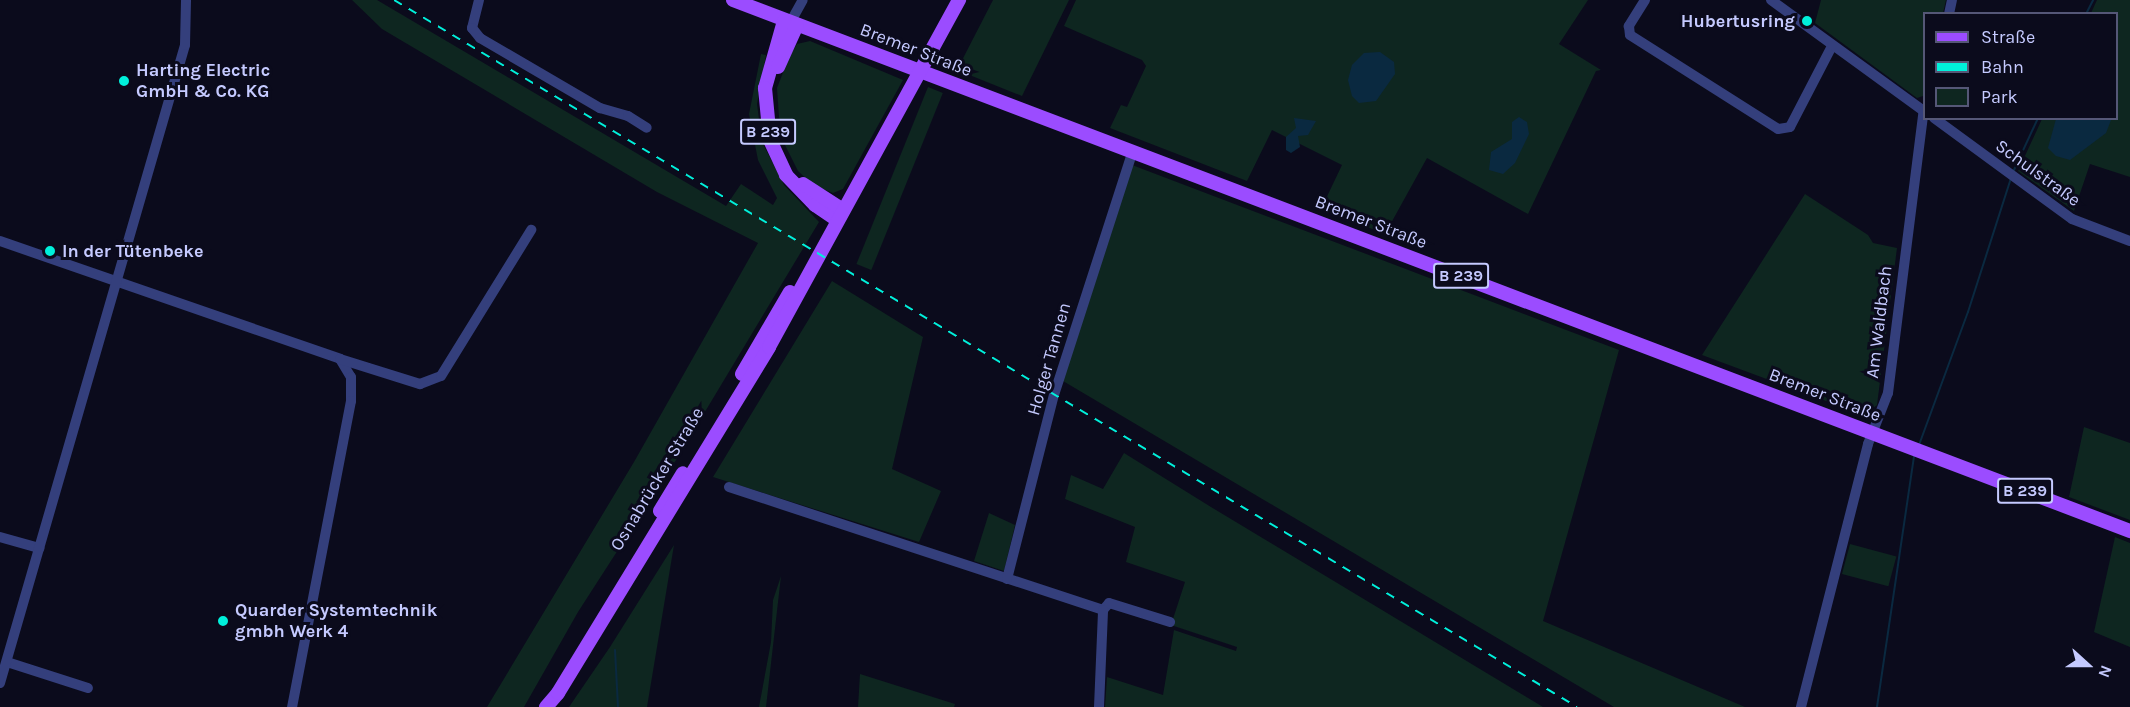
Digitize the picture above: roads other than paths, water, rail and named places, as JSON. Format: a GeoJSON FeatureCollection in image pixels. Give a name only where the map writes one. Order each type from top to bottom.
{"type":"FeatureCollection","features":[{"type":"Feature","properties":{"kind":"main road","name":"Bremer Straße"},"geometry":{"type":"LineString","coordinates":[[733,0],[2130,531]]}},
{"type":"Feature","properties":{"kind":"main road","name":"Osnabrücker Straße"},"geometry":{"type":"LineString","coordinates":[[544,707],[550,688],[791,290],[807,273],[959,0]]}},
{"type":"Feature","properties":{"kind":"main road","name":"B 239"},"geometry":{"type":"LineString","coordinates":[[790,23],[770,89],[776,138],[790,170],[808,189],[840,215]]}},
{"type":"Feature","properties":{"kind":"street"},"geometry":{"type":"LineString","coordinates":[[0,683],[185,45],[186,0]]}},
{"type":"Feature","properties":{"kind":"street"},"geometry":{"type":"LineString","coordinates":[[479,0],[472,28],[480,38],[600,108],[628,116],[647,128]]}},
{"type":"Feature","properties":{"kind":"street"},"geometry":{"type":"LineString","coordinates":[[790,23],[803,0]]}},
{"type":"Feature","properties":{"kind":"street"},"geometry":{"type":"LineString","coordinates":[[1646,0],[1629,26],[1630,35],[1778,129],[1790,127],[1832,46]]}},
{"type":"Feature","properties":{"kind":"street"},"geometry":{"type":"LineString","coordinates":[[1771,0],[1923,110]]}},
{"type":"Feature","properties":{"kind":"street","name":"Am Waldbach"},"geometry":{"type":"LineString","coordinates":[[1801,707],[1873,432],[1887,393],[1923,119]]}},
{"type":"Feature","properties":{"kind":"street","name":"Schulstraße"},"geometry":{"type":"LineString","coordinates":[[1937,120],[2072,219],[2130,241]]}},
{"type":"Feature","properties":{"kind":"street","name":"Holger Tannen"},"geometry":{"type":"LineString","coordinates":[[1007,579],[1054,394],[1133,151]]}},
{"type":"Feature","properties":{"kind":"street"},"geometry":{"type":"LineString","coordinates":[[0,241],[420,384],[441,376],[531,230]]}},
{"type":"Feature","properties":{"kind":"street"},"geometry":{"type":"LineString","coordinates":[[292,707],[351,401],[351,377],[340,358]]}},
{"type":"Feature","properties":{"kind":"street"},"geometry":{"type":"LineString","coordinates":[[729,487],[1103,610]]}},
{"type":"Feature","properties":{"kind":"street"},"geometry":{"type":"LineString","coordinates":[[0,537],[39,548]]}},
{"type":"Feature","properties":{"kind":"street"},"geometry":{"type":"LineString","coordinates":[[1099,707],[1103,610],[1110,603],[1170,622]]}},
{"type":"Feature","properties":{"kind":"street"},"geometry":{"type":"LineString","coordinates":[[7,662],[88,687]]}},
{"type":"Feature","properties":{"kind":"water"},"geometry":{"type":"Polygon","coordinates":[[[1380,52],[1394,62],[1395,74],[1376,101],[1359,103],[1352,96],[1348,80],[1352,65],[1364,53],[1380,52]]]}},
{"type":"Feature","properties":{"kind":"water"},"geometry":{"type":"Polygon","coordinates":[[[1519,117],[1527,122],[1529,134],[1515,163],[1503,174],[1489,170],[1491,152],[1512,139],[1512,122],[1519,117]]]}},
{"type":"Feature","properties":{"kind":"water"},"geometry":{"type":"Polygon","coordinates":[[[1294,118],[1316,121],[1308,135],[1298,136],[1300,147],[1291,153],[1286,150],[1286,137],[1296,128],[1294,118]]]}},
{"type":"Feature","properties":{"kind":"water"},"geometry":{"type":"Polygon","coordinates":[[[2056,120],[2111,120],[2106,133],[2070,160],[2056,156],[2048,148],[2056,120]]]}},
{"type":"Feature","properties":{"kind":"waterway"},"geometry":{"type":"LineString","coordinates":[[2087,12],[2093,0]]}},
{"type":"Feature","properties":{"kind":"waterway"},"geometry":{"type":"LineString","coordinates":[[2014,170],[2037,120]]}},
{"type":"Feature","properties":{"kind":"waterway"},"geometry":{"type":"LineString","coordinates":[[1919,445],[1968,312],[2011,178]]}},
{"type":"Feature","properties":{"kind":"waterway"},"geometry":{"type":"LineString","coordinates":[[1877,707],[1914,456]]}},
{"type":"Feature","properties":{"kind":"waterway"},"geometry":{"type":"LineString","coordinates":[[615,650],[618,707]]}},
{"type":"Feature","properties":{"kind":"railway"},"geometry":{"type":"LineString","coordinates":[[394,0],[1577,707]]}},
{"type":"Feature","properties":{"kind":"place","name":"Hubertusring"},"geometry":{"type":"Point","coordinates":[1807,21]}},
{"type":"Feature","properties":{"kind":"place","name":"Harting Electric GmbH & Co. KG"},"geometry":{"type":"Point","coordinates":[124,81]}},
{"type":"Feature","properties":{"kind":"place","name":"In der Tütenbeke"},"geometry":{"type":"Point","coordinates":[50,251]}},
{"type":"Feature","properties":{"kind":"place","name":"Quarder Systemtechnik gmbh Werk 4"},"geometry":{"type":"Point","coordinates":[223,621]}}]}
